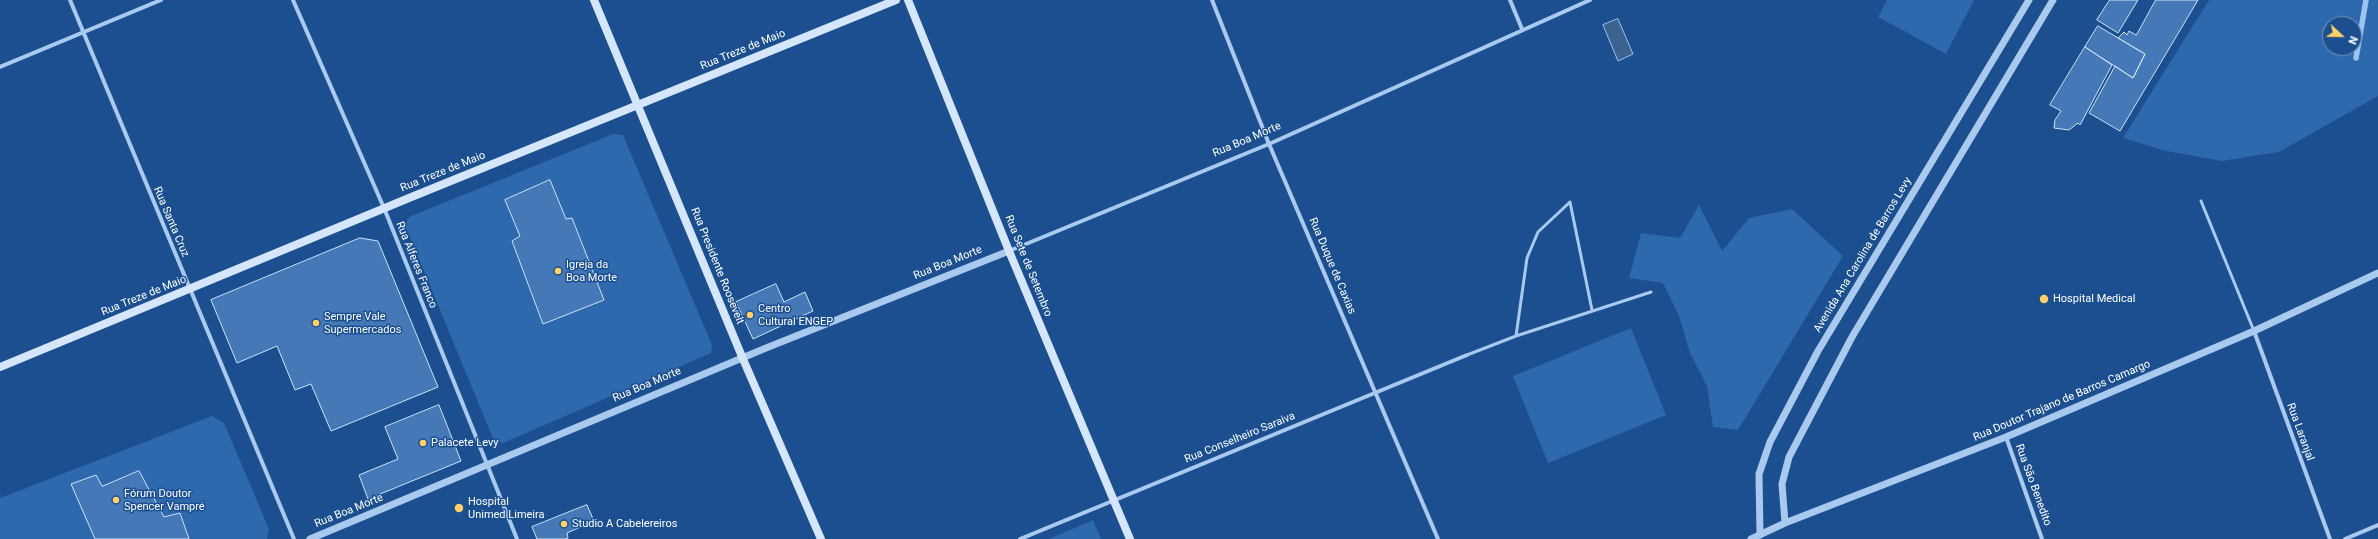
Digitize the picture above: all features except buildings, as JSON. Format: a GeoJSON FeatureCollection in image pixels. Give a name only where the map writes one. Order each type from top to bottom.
{"type":"FeatureCollection","features":[{"type":"Feature","properties":{"kind":"main road","name":"Rua Presidente Roosevelt"},"geometry":{"type":"LineString","coordinates":[[594,0],[639,105],[743,359],[821,539]]}},
{"type":"Feature","properties":{"kind":"main road","name":"Rua Treze de Maio"},"geometry":{"type":"LineString","coordinates":[[0,368],[384,208],[896,0]]}},
{"type":"Feature","properties":{"kind":"main road","name":"Rua Sete de Setembro"},"geometry":{"type":"LineString","coordinates":[[908,0],[1009,250],[1130,539]]}},
{"type":"Feature","properties":{"kind":"street","name":"Rua Santa Cruz"},"geometry":{"type":"LineString","coordinates":[[70,0],[294,539]]}},
{"type":"Feature","properties":{"kind":"street"},"geometry":{"type":"LineString","coordinates":[[0,67],[161,0]]}},
{"type":"Feature","properties":{"kind":"street","name":"Rua Alferes Franco"},"geometry":{"type":"LineString","coordinates":[[293,0],[384,208],[516,539]]}},
{"type":"Feature","properties":{"kind":"street","name":"Rua Duque de Caxias"},"geometry":{"type":"LineString","coordinates":[[1212,0],[1269,144],[1377,392],[1438,539]]}},
{"type":"Feature","properties":{"kind":"street"},"geometry":{"type":"LineString","coordinates":[[1510,0],[1522,29]]}},
{"type":"Feature","properties":{"kind":"street","name":"Rua Boa Morte"},"geometry":{"type":"LineString","coordinates":[[310,539],[487,466],[685,381],[743,359],[766,348],[1269,144],[1522,29],[1590,0]]}},
{"type":"Feature","properties":{"kind":"street","name":"Avenida Ana Carolina de Barros Levy"},"geometry":{"type":"LineString","coordinates":[[1760,537],[1759,474],[1770,442],[1818,351],[2029,0]]}},
{"type":"Feature","properties":{"kind":"street"},"geometry":{"type":"LineString","coordinates":[[1785,523],[1782,484],[1789,457],[1852,337],[2053,0]]}},
{"type":"Feature","properties":{"kind":"street","name":"Rua Doutor Trajano de Barros Camargo"},"geometry":{"type":"LineString","coordinates":[[1751,539],[1760,537],[1785,523],[2006,437],[2254,331],[2378,273]]}},
{"type":"Feature","properties":{"kind":"street","name":"Rua Laranjal"},"geometry":{"type":"LineString","coordinates":[[2254,331],[2330,539]]}},
{"type":"Feature","properties":{"kind":"street","name":"Rua Conselheiro Saraiva"},"geometry":{"type":"LineString","coordinates":[[1020,539],[1467,355]]}},
{"type":"Feature","properties":{"kind":"street","name":"Rua São Benedito"},"geometry":{"type":"LineString","coordinates":[[2006,437],[2042,539]]}},
{"type":"Feature","properties":{"kind":"street"},"geometry":{"type":"LineString","coordinates":[[2345,539],[2378,525]]}},
{"type":"Feature","properties":{"kind":"lane"},"geometry":{"type":"LineString","coordinates":[[2201,201],[2254,331]]}},
{"type":"Feature","properties":{"kind":"lane"},"geometry":{"type":"LineString","coordinates":[[1516,336],[1527,258],[1538,232],[1570,202],[1592,310]]}},
{"type":"Feature","properties":{"kind":"lane"},"geometry":{"type":"LineString","coordinates":[[1467,355],[1516,336],[1651,292]]}},
{"type":"Feature","properties":{"kind":"shaded area"},"geometry":{"type":"Polygon","coordinates":[[[1887,0],[1974,0],[1946,54],[1878,17],[1887,0]]]}},
{"type":"Feature","properties":{"kind":"shaded area"},"geometry":{"type":"Polygon","coordinates":[[[2209,0],[2378,0],[2378,96],[2279,152],[2222,161],[2166,151],[2123,138],[2209,0]]]}},
{"type":"Feature","properties":{"kind":"shaded area"},"geometry":{"type":"Polygon","coordinates":[[[1618,19],[1633,54],[1618,61],[1603,25],[1618,19]]]}},
{"type":"Feature","properties":{"kind":"shaded area"},"geometry":{"type":"Polygon","coordinates":[[[613,134],[623,135],[712,345],[711,353],[503,443],[494,441],[405,225],[409,217],[613,134]]]}},
{"type":"Feature","properties":{"kind":"shaded area"},"geometry":{"type":"Polygon","coordinates":[[[1699,205],[1722,251],[1749,218],[1792,209],[1843,256],[1738,430],[1713,427],[1707,386],[1690,353],[1679,316],[1663,283],[1629,278],[1641,233],[1680,238],[1699,205]]]}},
{"type":"Feature","properties":{"kind":"shaded area"},"geometry":{"type":"Polygon","coordinates":[[[1631,328],[1666,415],[1548,463],[1513,376],[1631,328]]]}},
{"type":"Feature","properties":{"kind":"shaded area"},"geometry":{"type":"Polygon","coordinates":[[[212,416],[224,423],[269,529],[267,539],[0,539],[0,498],[212,416]]]}},
{"type":"Feature","properties":{"kind":"shaded area"},"geometry":{"type":"Polygon","coordinates":[[[1093,520],[1101,539],[1049,539],[1093,520]]]}},
{"type":"Feature","properties":{"kind":"waterway"},"geometry":{"type":"LineString","coordinates":[[2356,58],[2366,0]]}},
{"type":"Feature","properties":{"kind":"place","name":"Igreja da Boa Morte"},"geometry":{"type":"Point","coordinates":[558,271]}},
{"type":"Feature","properties":{"kind":"place","name":"Hospital Medical"},"geometry":{"type":"Point","coordinates":[2044,299]}},
{"type":"Feature","properties":{"kind":"place","name":"Centro Cultural ENGEP"},"geometry":{"type":"Point","coordinates":[750,315]}},
{"type":"Feature","properties":{"kind":"place","name":"Sempre Vale Supermercados"},"geometry":{"type":"Point","coordinates":[316,323]}},
{"type":"Feature","properties":{"kind":"place","name":"Palacete Levy"},"geometry":{"type":"Point","coordinates":[423,443]}},
{"type":"Feature","properties":{"kind":"place","name":"Fórum Doutor Spencer Vampré"},"geometry":{"type":"Point","coordinates":[116,500]}},
{"type":"Feature","properties":{"kind":"place","name":"Hospital Unimed Limeira"},"geometry":{"type":"Point","coordinates":[459,508]}},
{"type":"Feature","properties":{"kind":"place","name":"Studio A Cabelereiros"},"geometry":{"type":"Point","coordinates":[564,524]}}]}
